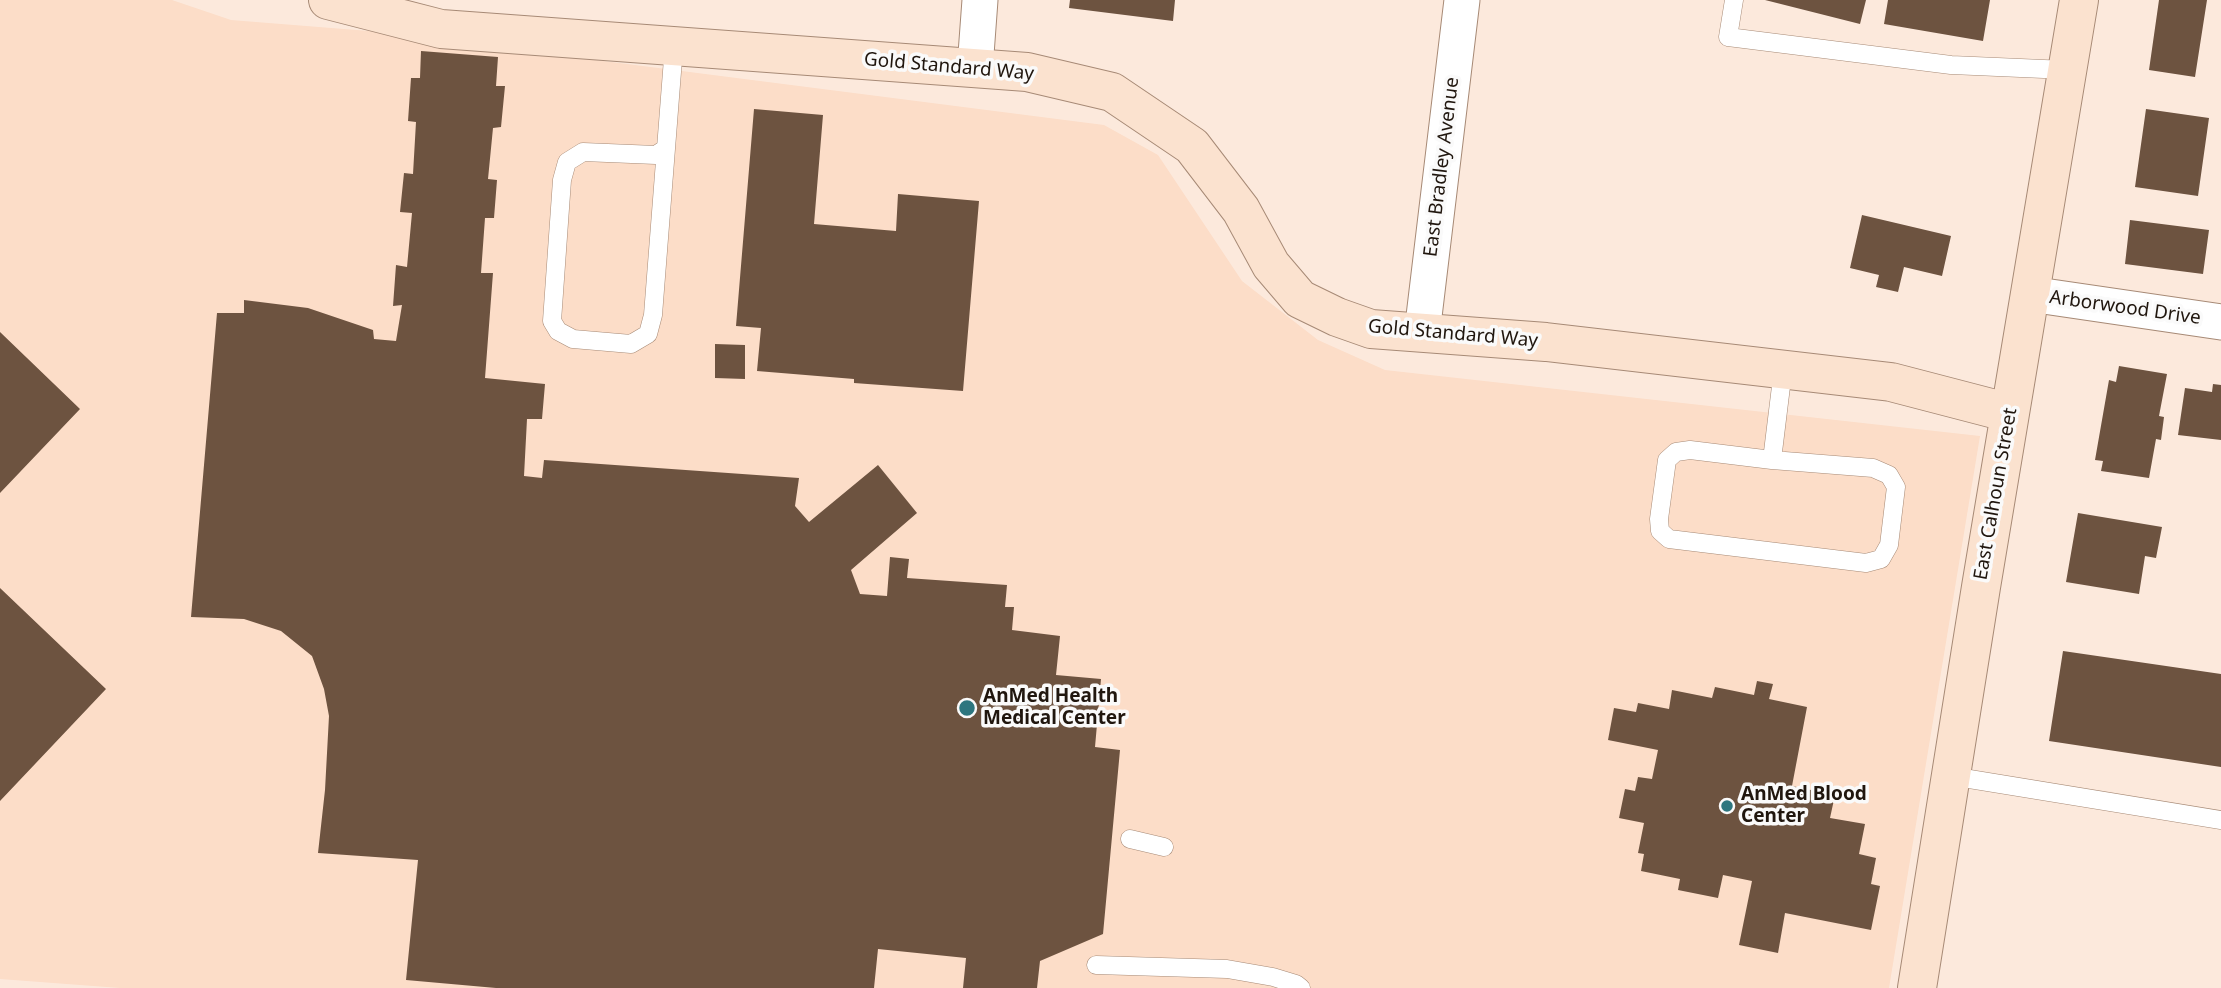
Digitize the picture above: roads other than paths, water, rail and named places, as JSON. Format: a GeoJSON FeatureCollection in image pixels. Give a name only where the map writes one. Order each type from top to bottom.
{"type":"FeatureCollection","features":[{"type":"Feature","properties":{"kind":"street","name":"Gold Standard Way"},"geometry":{"type":"LineString","coordinates":[[328,0],[441,29],[1027,72],[1112,92],[1192,146],[1241,210],[1271,265],[1300,299],[1337,317],[1371,329],[1546,342],[1891,382],[2010,413]]}},
{"type":"Feature","properties":{"kind":"street"},"geometry":{"type":"LineString","coordinates":[[975,68],[980,0]]}},
{"type":"Feature","properties":{"kind":"street","name":"East Bradley Avenue"},"geometry":{"type":"LineString","coordinates":[[1422,333],[1462,0]]}},
{"type":"Feature","properties":{"kind":"street","name":"East Calhoun Street"},"geometry":{"type":"LineString","coordinates":[[1917,988],[2079,0]]}},
{"type":"Feature","properties":{"kind":"street","name":"Arborwood Drive"},"geometry":{"type":"LineString","coordinates":[[2030,295],[2221,322]]}},
{"type":"Feature","properties":{"kind":"lane"},"geometry":{"type":"LineString","coordinates":[[1734,0],[1728,37],[1951,65],[2067,69]]}},
{"type":"Feature","properties":{"kind":"lane"},"geometry":{"type":"LineString","coordinates":[[666,148],[656,155],[583,152],[568,162],[562,180],[552,321],[558,331],[573,339],[631,344],[648,334],[653,315],[674,46]]}},
{"type":"Feature","properties":{"kind":"lane"},"geometry":{"type":"LineString","coordinates":[[1772,460],[1783,370]]}},
{"type":"Feature","properties":{"kind":"lane"},"geometry":{"type":"LineString","coordinates":[[1689,450],[1772,460],[1873,468],[1889,475],[1896,487],[1889,545],[1881,559],[1866,564],[1685,543],[1669,540],[1660,531],[1664,472],[1667,460],[1676,452],[1689,450]]}},
{"type":"Feature","properties":{"kind":"lane"},"geometry":{"type":"LineString","coordinates":[[1951,776],[2221,820]]}},
{"type":"Feature","properties":{"kind":"lane"},"geometry":{"type":"LineString","coordinates":[[1130,839],[1164,847]]}},
{"type":"Feature","properties":{"kind":"lane"},"geometry":{"type":"LineString","coordinates":[[1096,965],[1227,969],[1273,976],[1301,988]]}},
{"type":"Feature","properties":{"kind":"place","name":"AnMed Health Medical Center"},"geometry":{"type":"Point","coordinates":[967,708]}},
{"type":"Feature","properties":{"kind":"place","name":"AnMed Blood Center"},"geometry":{"type":"Point","coordinates":[1727,806]}}]}
